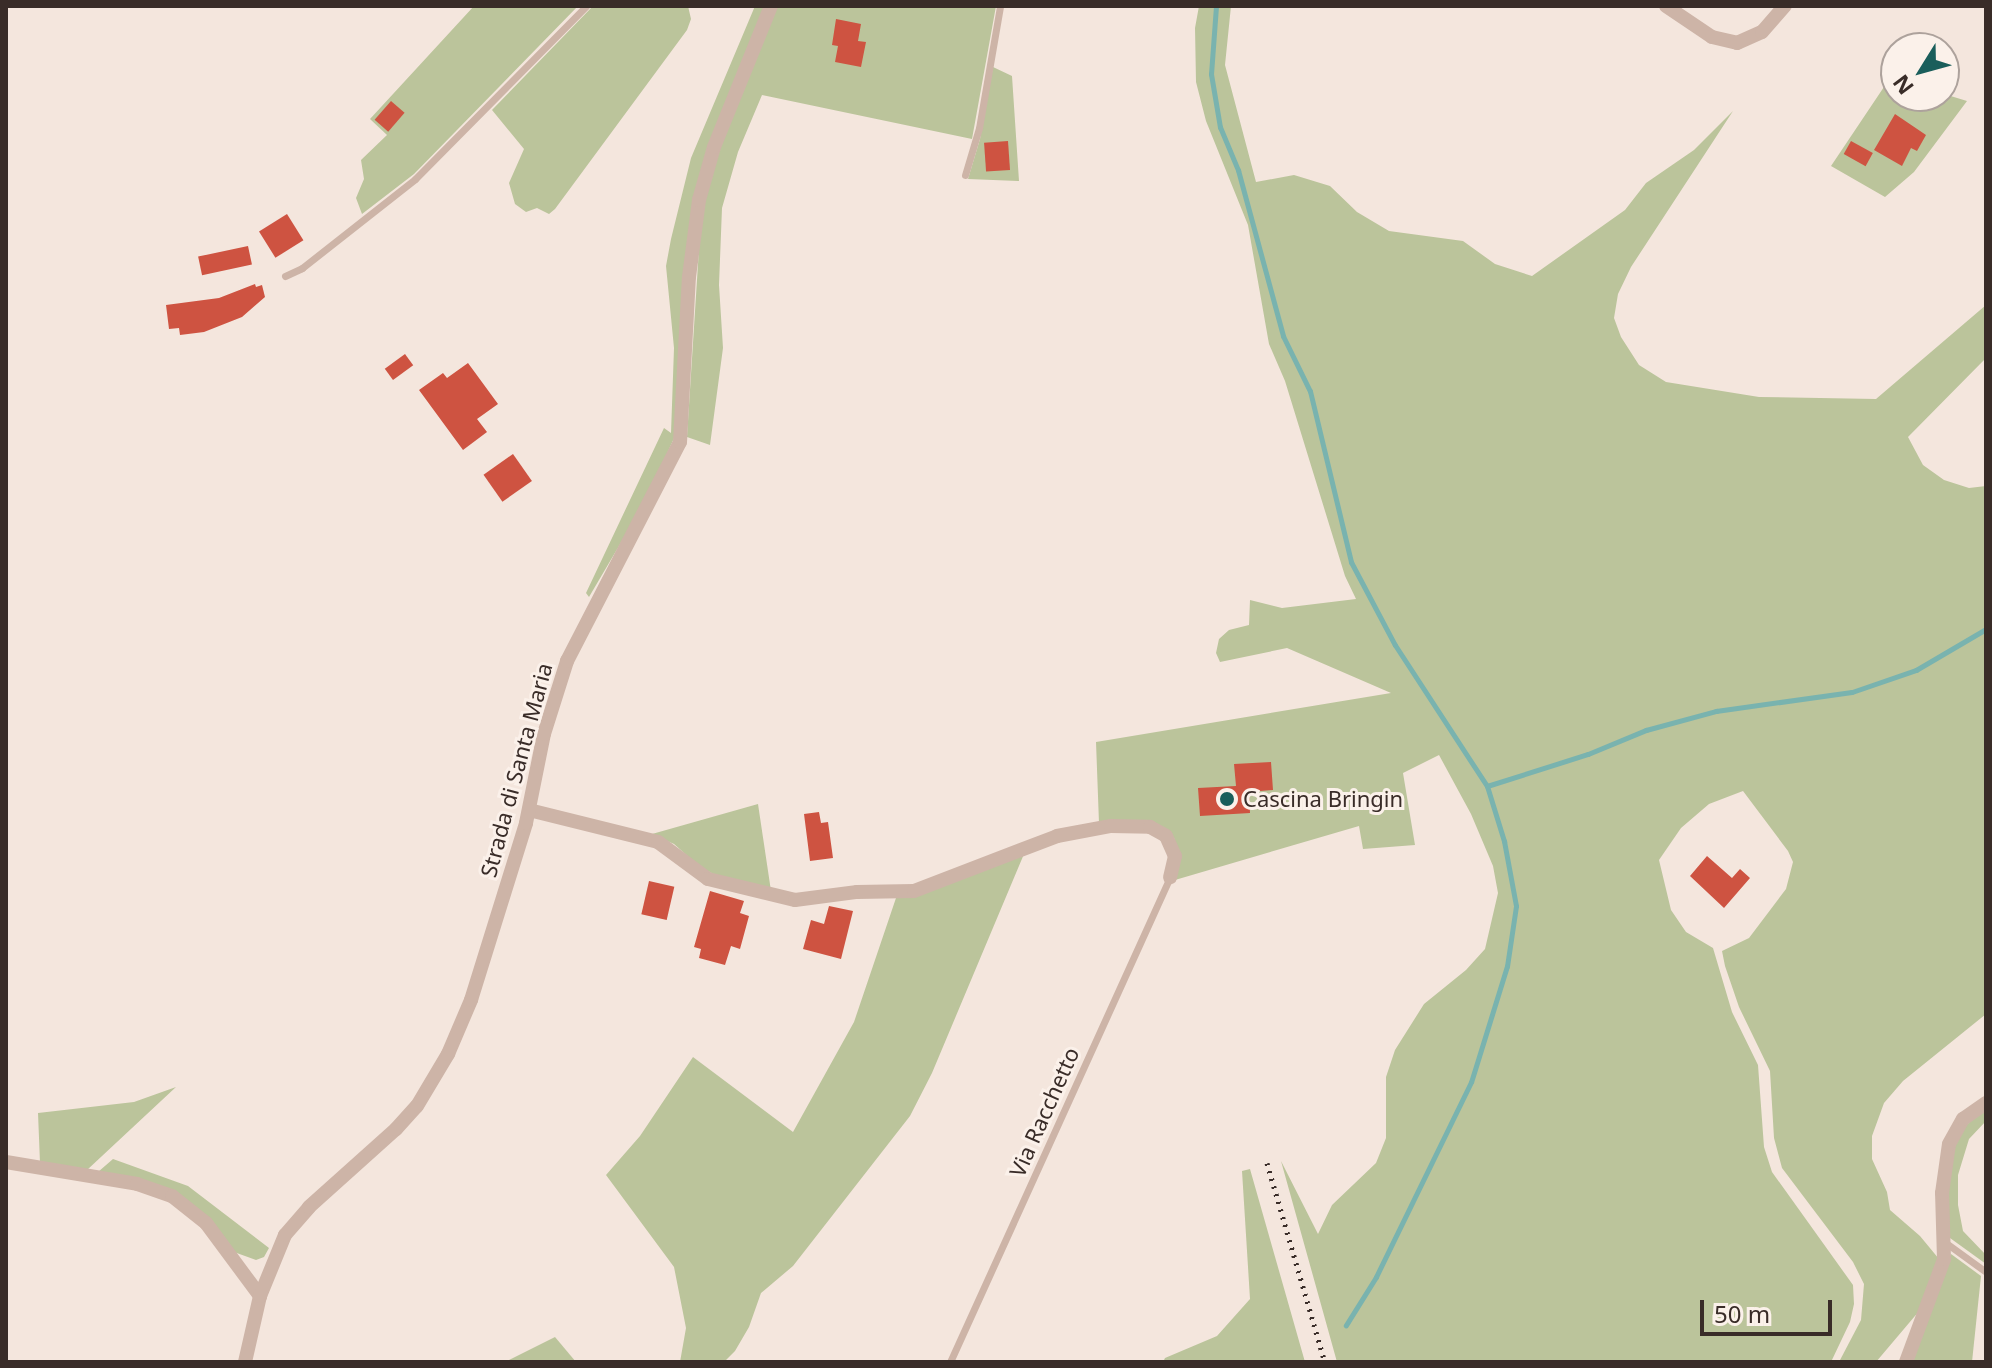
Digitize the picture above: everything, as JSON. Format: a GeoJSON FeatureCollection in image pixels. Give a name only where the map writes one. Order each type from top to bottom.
{"type":"FeatureCollection","features":[{"type":"Feature","properties":{"kind":"street","name":"Strada di Santa Maria"},"geometry":{"type":"LineString","coordinates":[[245,1362],[260,1296],[280,1245],[300,1216],[396,1129],[436,1078],[482,970],[529,810],[546,724],[571,652],[680,442],[689,277],[699,200],[712,154],[771,6]]}},
{"type":"Feature","properties":{"kind":"street"},"geometry":{"type":"LineString","coordinates":[[1666,6],[1712,37],[1737,43],[1762,32],[1785,6]]}},
{"type":"Feature","properties":{"kind":"street"},"geometry":{"type":"LineString","coordinates":[[529,810],[658,842],[708,879],[795,900],[857,892],[914,891],[1057,836],[1111,826],[1150,827],[1166,836],[1175,856],[1170,877]]}},
{"type":"Feature","properties":{"kind":"street"},"geometry":{"type":"LineString","coordinates":[[1906,1362],[1940,1271],[1946,1243],[1942,1193],[1949,1144],[1963,1119],[1986,1103]]}},
{"type":"Feature","properties":{"kind":"street"},"geometry":{"type":"LineString","coordinates":[[6,1162],[162,1190],[206,1223],[260,1296]]}},
{"type":"Feature","properties":{"kind":"lane"},"geometry":{"type":"LineString","coordinates":[[285,276],[302,268],[415,179],[586,6]]}},
{"type":"Feature","properties":{"kind":"lane"},"geometry":{"type":"LineString","coordinates":[[965,175],[977,138],[1000,6]]}},
{"type":"Feature","properties":{"kind":"lane","name":"Via Racchetto"},"geometry":{"type":"LineString","coordinates":[[950,1362],[1170,877]]}},
{"type":"Feature","properties":{"kind":"lane"},"geometry":{"type":"LineString","coordinates":[[1946,1243],[1986,1272]]}},
{"type":"Feature","properties":{"kind":"green space"},"geometry":{"type":"Polygon","coordinates":[[[474,6],[578,6],[414,174],[362,214],[356,198],[364,179],[361,160],[387,135],[370,119],[474,6]]]}},
{"type":"Feature","properties":{"kind":"green space"},"geometry":{"type":"Polygon","coordinates":[[[593,6],[688,6],[691,19],[687,30],[555,209],[549,214],[537,208],[526,212],[515,204],[509,183],[524,149],[492,110],[593,6]]]}},
{"type":"Feature","properties":{"kind":"green space"},"geometry":{"type":"Polygon","coordinates":[[[755,6],[767,6],[708,149],[675,436],[646,500],[589,597],[586,593],[664,428],[671,433],[674,348],[666,266],[671,239],[691,158],[755,6]]]}},
{"type":"Feature","properties":{"kind":"green space"},"geometry":{"type":"Polygon","coordinates":[[[775,6],[996,6],[972,139],[762,95],[738,152],[722,208],[719,285],[723,348],[710,445],[687,437],[701,217],[717,154],[775,6]]]}},
{"type":"Feature","properties":{"kind":"green space"},"geometry":{"type":"Polygon","coordinates":[[[1199,6],[1231,6],[1225,65],[1256,182],[1294,175],[1330,186],[1357,212],[1389,231],[1463,241],[1495,264],[1532,276],[1625,210],[1646,183],[1694,150],[1733,111],[1631,267],[1618,294],[1614,318],[1621,337],[1639,365],[1666,382],[1759,397],[1876,399],[1986,305],[1986,358],[1908,437],[1923,465],[1944,480],[1969,488],[1986,486],[1986,1014],[1903,1081],[1884,1103],[1872,1136],[1872,1159],[1887,1192],[1890,1210],[1920,1236],[1939,1259],[1920,1310],[1876,1362],[1839,1362],[1861,1320],[1864,1284],[1853,1262],[1782,1168],[1774,1138],[1770,1071],[1739,1007],[1725,966],[1722,951],[1749,938],[1786,889],[1793,862],[1743,791],[1709,804],[1681,828],[1659,860],[1671,910],[1686,932],[1713,948],[1732,1012],[1758,1065],[1764,1147],[1772,1172],[1853,1285],[1854,1304],[1850,1322],[1831,1362],[1337,1362],[1281,1161],[1318,1234],[1332,1205],[1376,1163],[1386,1138],[1386,1077],[1395,1050],[1424,1004],[1466,970],[1485,949],[1498,893],[1493,866],[1471,814],[1439,755],[1403,773],[1415,845],[1363,849],[1359,826],[1175,880],[1175,839],[1099,823],[1096,742],[1391,693],[1287,648],[1220,662],[1216,653],[1219,639],[1229,630],[1249,625],[1250,600],[1282,608],[1356,599],[1345,576],[1285,381],[1269,344],[1248,225],[1206,121],[1196,82],[1195,28],[1199,6]]]}},
{"type":"Feature","properties":{"kind":"green space"},"geometry":{"type":"Polygon","coordinates":[[[993,67],[1012,76],[1019,181],[968,179],[980,139],[993,67]]]}},
{"type":"Feature","properties":{"kind":"green space"},"geometry":{"type":"Polygon","coordinates":[[[1880,93],[1880,112],[1959,112],[1914,172],[1885,197],[1831,166],[1880,93]]]}},
{"type":"Feature","properties":{"kind":"green space"},"geometry":{"type":"Polygon","coordinates":[[[1960,99],[1967,101],[1960,110],[1960,99]]]}},
{"type":"Feature","properties":{"kind":"green space"},"geometry":{"type":"Polygon","coordinates":[[[758,804],[771,891],[725,880],[700,867],[674,844],[652,834],[758,804]]]}},
{"type":"Feature","properties":{"kind":"green space"},"geometry":{"type":"Polygon","coordinates":[[[1024,854],[932,1073],[910,1116],[793,1266],[761,1293],[749,1327],[735,1351],[724,1362],[680,1362],[686,1328],[674,1267],[606,1175],[640,1136],[693,1057],[793,1132],[854,1022],[896,898],[1024,854]]]}},
{"type":"Feature","properties":{"kind":"green space"},"geometry":{"type":"Polygon","coordinates":[[[176,1087],[87,1170],[40,1163],[38,1113],[134,1102],[176,1087]]]}},
{"type":"Feature","properties":{"kind":"green space"},"geometry":{"type":"Polygon","coordinates":[[[1986,1108],[1986,1121],[1969,1139],[1958,1175],[1958,1205],[1963,1231],[1986,1255],[1986,1264],[1950,1238],[1946,1201],[1957,1133],[1986,1108]]]}},
{"type":"Feature","properties":{"kind":"green space"},"geometry":{"type":"Polygon","coordinates":[[[113,1159],[188,1186],[269,1248],[264,1257],[256,1260],[234,1252],[203,1214],[98,1172],[113,1159]]]}},
{"type":"Feature","properties":{"kind":"green space"},"geometry":{"type":"Polygon","coordinates":[[[1250,1169],[1305,1362],[1163,1362],[1165,1358],[1217,1336],[1250,1299],[1242,1171],[1250,1169]]]}},
{"type":"Feature","properties":{"kind":"green space"},"geometry":{"type":"Polygon","coordinates":[[[1951,1254],[1981,1276],[1972,1362],[1911,1362],[1951,1254]]]}},
{"type":"Feature","properties":{"kind":"green space"},"geometry":{"type":"Polygon","coordinates":[[[555,1337],[576,1362],[505,1362],[555,1337]]]}},
{"type":"Feature","properties":{"kind":"building"},"geometry":{"type":"Polygon","coordinates":[[[836,19],[861,24],[858,41],[866,42],[861,67],[835,62],[838,46],[832,45],[836,19]]]}},
{"type":"Feature","properties":{"kind":"building"},"geometry":{"type":"Polygon","coordinates":[[[391,101],[405,113],[388,132],[375,120],[391,101]]]}},
{"type":"Feature","properties":{"kind":"building"},"geometry":{"type":"Polygon","coordinates":[[[1895,114],[1926,135],[1917,151],[1911,148],[1902,166],[1874,150],[1895,114]]]}},
{"type":"Feature","properties":{"kind":"building"},"geometry":{"type":"Polygon","coordinates":[[[1008,141],[1010,170],[986,172],[984,143],[1008,141]]]}},
{"type":"Feature","properties":{"kind":"building"},"geometry":{"type":"Polygon","coordinates":[[[1851,141],[1873,153],[1866,166],[1844,154],[1851,141]]]}},
{"type":"Feature","properties":{"kind":"building"},"geometry":{"type":"Polygon","coordinates":[[[287,214],[303,240],[275,258],[259,231],[287,214]]]}},
{"type":"Feature","properties":{"kind":"building"},"geometry":{"type":"Polygon","coordinates":[[[248,246],[252,265],[202,275],[198,257],[248,246]]]}},
{"type":"Feature","properties":{"kind":"building"},"geometry":{"type":"Polygon","coordinates":[[[255,284],[256,287],[262,285],[265,297],[242,317],[204,332],[180,335],[179,328],[169,329],[166,305],[219,298],[255,284]]]}},
{"type":"Feature","properties":{"kind":"building"},"geometry":{"type":"Polygon","coordinates":[[[405,354],[413,365],[393,380],[385,369],[405,354]]]}},
{"type":"Feature","properties":{"kind":"building"},"geometry":{"type":"Polygon","coordinates":[[[468,363],[498,404],[477,419],[487,432],[463,450],[419,390],[443,373],[447,378],[468,363]]]}},
{"type":"Feature","properties":{"kind":"building"},"geometry":{"type":"Polygon","coordinates":[[[513,454],[532,481],[502,502],[484,475],[513,454]]]}},
{"type":"Feature","properties":{"kind":"building"},"geometry":{"type":"Polygon","coordinates":[[[1271,762],[1273,790],[1249,792],[1250,813],[1200,816],[1198,788],[1236,786],[1234,764],[1271,762]]]}},
{"type":"Feature","properties":{"kind":"building"},"geometry":{"type":"Polygon","coordinates":[[[819,812],[821,823],[828,822],[833,858],[810,861],[804,814],[819,812]]]}},
{"type":"Feature","properties":{"kind":"building"},"geometry":{"type":"Polygon","coordinates":[[[1707,856],[1732,878],[1740,869],[1750,878],[1724,908],[1690,876],[1707,856]]]}},
{"type":"Feature","properties":{"kind":"building"},"geometry":{"type":"Polygon","coordinates":[[[649,881],[674,887],[667,920],[641,914],[649,881]]]}},
{"type":"Feature","properties":{"kind":"building"},"geometry":{"type":"Polygon","coordinates":[[[710,891],[744,901],[740,913],[749,916],[740,949],[731,946],[725,965],[699,958],[701,949],[694,947],[710,891]]]}},
{"type":"Feature","properties":{"kind":"building"},"geometry":{"type":"Polygon","coordinates":[[[829,906],[853,911],[841,959],[803,949],[811,920],[824,924],[829,906]]]}},
{"type":"Feature","properties":{"kind":"waterway"},"geometry":{"type":"LineString","coordinates":[[1216,6],[1211,74],[1220,127],[1238,170],[1283,336],[1310,391],[1351,562],[1395,645],[1487,786],[1504,841],[1516,906],[1507,966],[1471,1082],[1376,1277],[1346,1325]]}},
{"type":"Feature","properties":{"kind":"waterway"},"geometry":{"type":"LineString","coordinates":[[1487,786],[1588,754],[1646,730],[1716,711],[1852,692],[1916,670],[1986,629]]}},
{"type":"Feature","properties":{"kind":"railway"},"geometry":{"type":"LineString","coordinates":[[1267,1163],[1325,1362]]}},
{"type":"Feature","properties":{"kind":"place","name":"Cascina Bringin"},"geometry":{"type":"Point","coordinates":[1227,799]}}]}
